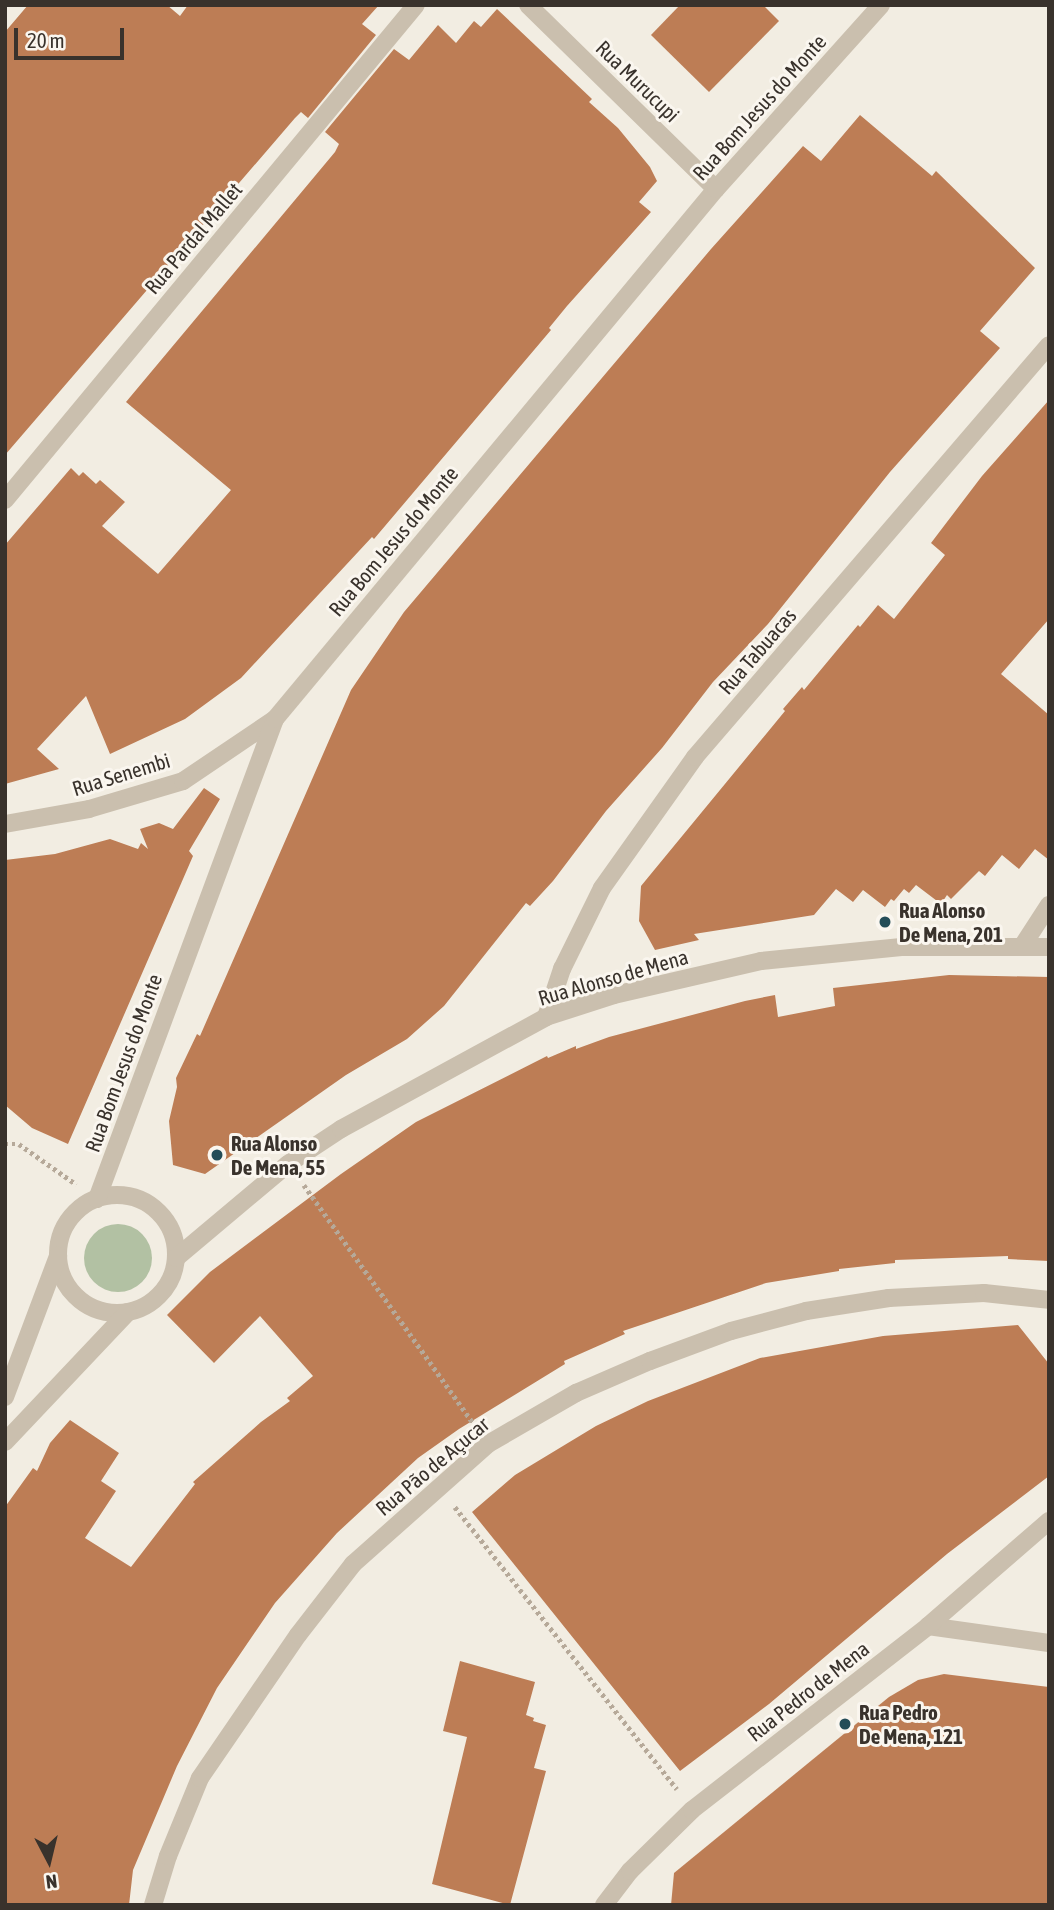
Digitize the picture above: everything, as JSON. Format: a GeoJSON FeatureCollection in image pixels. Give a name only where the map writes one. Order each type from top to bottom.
{"type":"FeatureCollection","features":[{"type":"Feature","properties":{"kind":"street","name":"Rua Pardal Mallet"},"geometry":{"type":"LineString","coordinates":[[5,500],[416,5]]}},
{"type":"Feature","properties":{"kind":"street","name":"Rua Murucupi"},"geometry":{"type":"LineString","coordinates":[[528,5],[716,189]]}},
{"type":"Feature","properties":{"kind":"street","name":"Rua Bom Jesus do Monte"},"geometry":{"type":"LineString","coordinates":[[97,1199],[275,719],[716,189],[881,5]]}},
{"type":"Feature","properties":{"kind":"street","name":"Rua Tabuacas"},"geometry":{"type":"LineString","coordinates":[[546,1017],[562,969],[601,888],[695,757],[1049,345]]}},
{"type":"Feature","properties":{"kind":"street","name":"Rua Senembi"},"geometry":{"type":"LineString","coordinates":[[5,824],[89,809],[183,781],[275,719]]}},
{"type":"Feature","properties":{"kind":"street"},"geometry":{"type":"LineString","coordinates":[[1023,945],[1049,905]]}},
{"type":"Feature","properties":{"kind":"street","name":"Rua Alonso de Mena"},"geometry":{"type":"LineString","coordinates":[[176,1258],[288,1164],[341,1129],[546,1017],[614,995],[761,961],[901,947],[1049,947]]}},
{"type":"Feature","properties":{"kind":"street"},"geometry":{"type":"LineString","coordinates":[[5,1397],[58,1256],[60,1236],[70,1218],[97,1199],[130,1196],[158,1212],[174,1241],[176,1258],[173,1274],[163,1292],[147,1305],[128,1312],[107,1313],[88,1306],[67,1284],[58,1256]]}},
{"type":"Feature","properties":{"kind":"street","name":"Rua Pão de Açucar"},"geometry":{"type":"LineString","coordinates":[[153,1905],[168,1856],[200,1778],[240,1716],[353,1564],[438,1485],[488,1444],[576,1393],[650,1361],[732,1331],[806,1311],[889,1298],[984,1293],[1049,1300]]}},
{"type":"Feature","properties":{"kind":"street"},"geometry":{"type":"LineString","coordinates":[[5,1442],[128,1312]]}},
{"type":"Feature","properties":{"kind":"street","name":"Rua Pedro de Mena"},"geometry":{"type":"LineString","coordinates":[[604,1905],[630,1871],[692,1810],[928,1626],[1049,1521]]}},
{"type":"Feature","properties":{"kind":"street"},"geometry":{"type":"LineString","coordinates":[[928,1626],[1049,1643]]}},
{"type":"Feature","properties":{"kind":"path"},"geometry":{"type":"LineString","coordinates":[[5,1144],[19,1144],[97,1199]]}},
{"type":"Feature","properties":{"kind":"path"},"geometry":{"type":"LineString","coordinates":[[288,1164],[488,1444]]}},
{"type":"Feature","properties":{"kind":"path"},"geometry":{"type":"LineString","coordinates":[[438,1485],[692,1810]]}},
{"type":"Feature","properties":{"kind":"green space"},"geometry":{"type":"Polygon","coordinates":[[[125,1224],[146,1239],[152,1251],[150,1271],[142,1282],[125,1292],[111,1292],[94,1282],[86,1271],[84,1251],[94,1234],[105,1226],[125,1224]]]}},
{"type":"Feature","properties":{"kind":"building"},"geometry":{"type":"Polygon","coordinates":[[[28,5],[167,5],[180,16],[188,5],[379,5],[362,24],[376,35],[308,118],[301,112],[295,118],[5,455],[5,32],[28,5]]]}},
{"type":"Feature","properties":{"kind":"building"},"geometry":{"type":"Polygon","coordinates":[[[680,5],[763,5],[779,21],[709,92],[651,35],[680,5]]]}},
{"type":"Feature","properties":{"kind":"building"},"geometry":{"type":"Polygon","coordinates":[[[497,9],[592,99],[589,102],[618,128],[650,167],[657,181],[639,202],[651,212],[567,306],[549,328],[551,330],[374,539],[372,537],[241,678],[185,719],[110,754],[86,696],[37,749],[59,769],[5,784],[5,545],[71,468],[79,476],[83,472],[96,484],[100,480],[125,502],[102,526],[158,574],[231,490],[126,402],[335,152],[339,144],[325,132],[394,49],[409,60],[438,25],[456,43],[474,21],[481,27],[497,9]]]}},
{"type":"Feature","properties":{"kind":"building"},"geometry":{"type":"Polygon","coordinates":[[[860,115],[932,176],[936,171],[1035,268],[980,331],[1000,348],[890,472],[768,624],[713,682],[662,748],[606,811],[553,881],[530,906],[526,903],[444,1006],[407,1039],[346,1075],[205,1174],[173,1165],[169,1121],[177,1087],[176,1078],[197,1034],[200,1036],[351,690],[404,612],[711,249],[803,146],[821,161],[860,115]]]}},
{"type":"Feature","properties":{"kind":"building"},"geometry":{"type":"Polygon","coordinates":[[[1049,400],[1049,619],[1001,674],[1049,715],[1049,860],[1035,849],[1019,869],[1002,855],[985,876],[979,871],[951,899],[947,895],[941,904],[916,885],[909,893],[904,889],[885,907],[863,890],[853,902],[836,889],[814,915],[694,934],[699,940],[655,950],[639,921],[641,886],[785,711],[783,709],[802,687],[804,690],[858,625],[860,627],[878,605],[894,619],[945,555],[931,543],[982,476],[1049,400]]]}},
{"type":"Feature","properties":{"kind":"building"},"geometry":{"type":"Polygon","coordinates":[[[204,788],[220,799],[189,851],[193,856],[68,1144],[32,1128],[5,1105],[5,860],[55,854],[110,839],[138,849],[141,843],[148,849],[140,829],[159,823],[173,829],[204,788]]]}},
{"type":"Feature","properties":{"kind":"building"},"geometry":{"type":"Polygon","coordinates":[[[949,975],[1049,977],[1049,1261],[1008,1259],[1008,1256],[895,1260],[895,1263],[839,1269],[766,1283],[623,1331],[625,1334],[564,1361],[565,1364],[459,1429],[418,1458],[337,1533],[275,1603],[217,1688],[177,1766],[133,1870],[129,1905],[5,1905],[5,1507],[33,1468],[37,1471],[50,1443],[70,1420],[119,1453],[101,1481],[116,1491],[85,1538],[131,1567],[195,1484],[193,1482],[261,1422],[290,1401],[287,1398],[313,1376],[260,1316],[214,1363],[167,1315],[210,1272],[341,1174],[416,1122],[547,1056],[548,1058],[576,1046],[576,1049],[609,1037],[745,1001],[775,995],[778,1017],[835,1006],[833,988],[949,975]]]}},
{"type":"Feature","properties":{"kind":"building"},"geometry":{"type":"Polygon","coordinates":[[[1018,1325],[1049,1364],[1049,1476],[947,1554],[769,1704],[680,1771],[472,1512],[515,1475],[596,1426],[648,1401],[760,1358],[883,1336],[1018,1325]]]}},
{"type":"Feature","properties":{"kind":"building"},"geometry":{"type":"Polygon","coordinates":[[[460,1661],[535,1682],[526,1715],[534,1718],[533,1721],[546,1725],[534,1768],[546,1771],[510,1905],[432,1884],[467,1737],[443,1731],[460,1661]]]}},
{"type":"Feature","properties":{"kind":"building"},"geometry":{"type":"Polygon","coordinates":[[[944,1674],[1049,1687],[1049,1905],[671,1905],[674,1873],[889,1697],[918,1680],[944,1674]]]}},
{"type":"Feature","properties":{"kind":"place","name":"Rua Alonso De Mena, 201"},"geometry":{"type":"Point","coordinates":[885,922]}},
{"type":"Feature","properties":{"kind":"place","name":"Rua Alonso De Mena, 55"},"geometry":{"type":"Point","coordinates":[217,1155]}},
{"type":"Feature","properties":{"kind":"place","name":"Rua Pedro De Mena, 121"},"geometry":{"type":"Point","coordinates":[845,1724]}}]}
